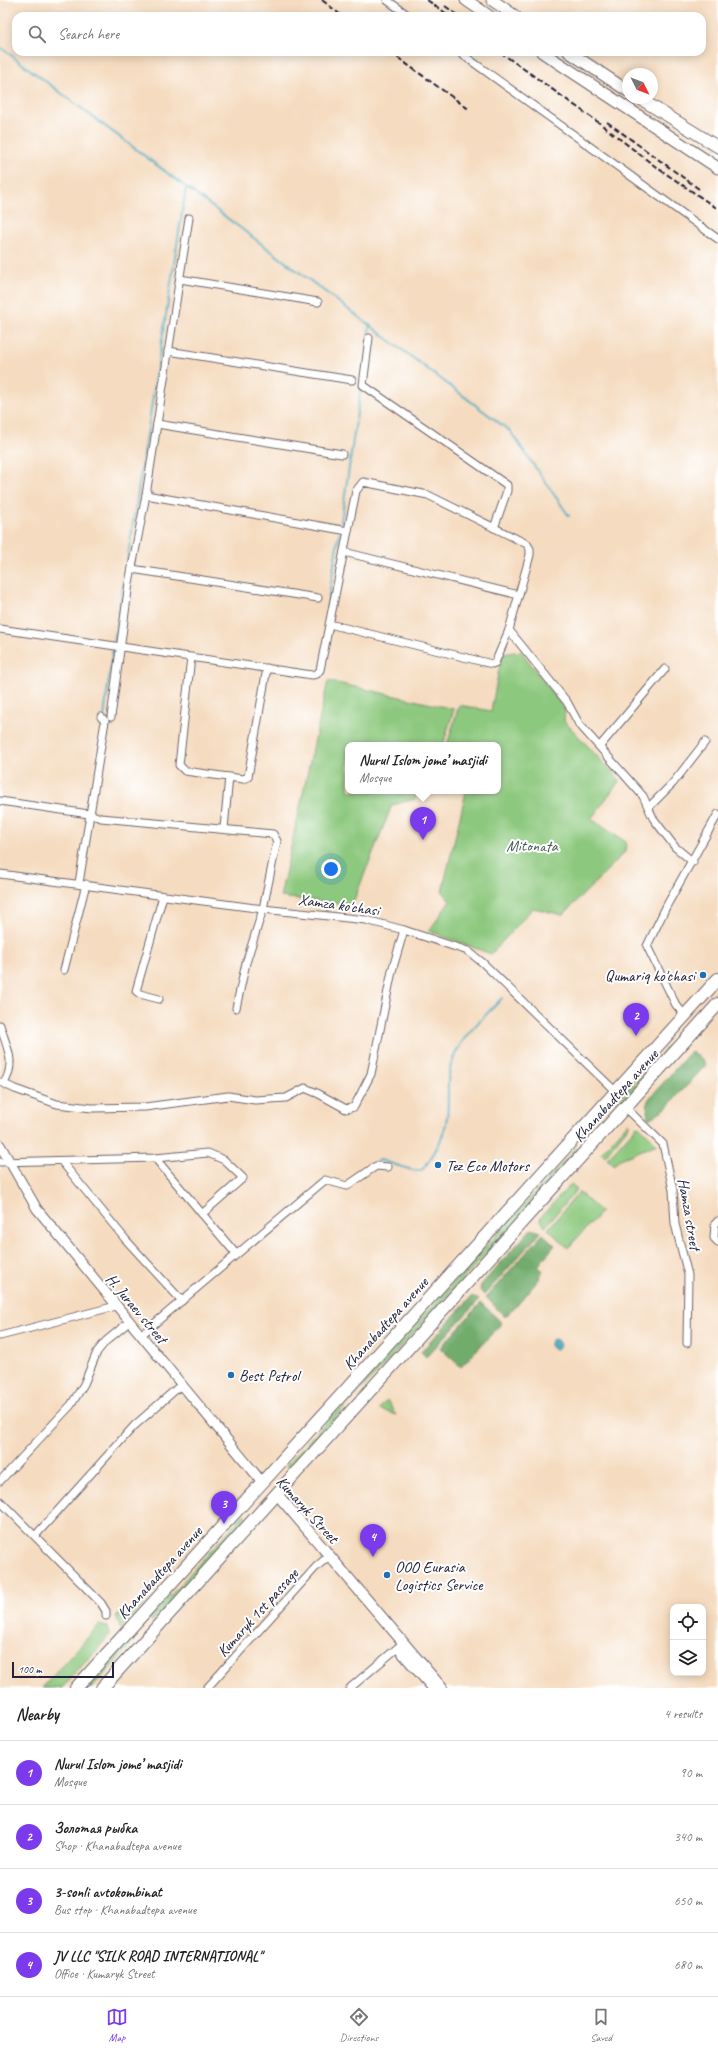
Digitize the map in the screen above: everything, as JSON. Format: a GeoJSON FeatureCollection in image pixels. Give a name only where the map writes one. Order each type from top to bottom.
{"type":"FeatureCollection","features":[{"type":"Feature","properties":{"kind":"highway","name":"Khanabadtepa avenue"},"geometry":{"type":"LineString","coordinates":[[76,1688],[718,979]]}},
{"type":"Feature","properties":{"kind":"highway","name":"Khanabadtepa avenue"},"geometry":{"type":"LineString","coordinates":[[102,1688],[718,1004]]}},
{"type":"Feature","properties":{"kind":"highway"},"geometry":{"type":"LineString","coordinates":[[581,1131],[583,1141],[593,1143]]}},
{"type":"Feature","properties":{"kind":"highway","name":"Kumaryk Street"},"geometry":{"type":"LineString","coordinates":[[262,1482],[274,1497]]}},
{"type":"Feature","properties":{"kind":"highway"},"geometry":{"type":"LineString","coordinates":[[131,1628],[137,1627],[142,1630],[145,1641]]}},
{"type":"Feature","properties":{"kind":"main road"},"geometry":{"type":"LineString","coordinates":[[466,0],[483,12]]}},
{"type":"Feature","properties":{"kind":"main road"},"geometry":{"type":"LineString","coordinates":[[492,0],[509,12]]}},
{"type":"Feature","properties":{"kind":"main road"},"geometry":{"type":"LineString","coordinates":[[548,56],[718,168]]}},
{"type":"Feature","properties":{"kind":"main road"},"geometry":{"type":"LineString","coordinates":[[575,56],[622,87]]}},
{"type":"Feature","properties":{"kind":"main road"},"geometry":{"type":"LineString","coordinates":[[649,104],[718,148]]}},
{"type":"Feature","properties":{"kind":"main road","name":"Kumaryk Street"},"geometry":{"type":"LineString","coordinates":[[274,1497],[401,1645],[442,1688]]}},
{"type":"Feature","properties":{"kind":"main road","name":"Kumaryk Street"},"geometry":{"type":"LineString","coordinates":[[401,1645],[433,1688]]}},
{"type":"Feature","properties":{"kind":"street"},"geometry":{"type":"LineString","coordinates":[[387,0],[404,12]]}},
{"type":"Feature","properties":{"kind":"street"},"geometry":{"type":"LineString","coordinates":[[465,56],[718,239]]}},
{"type":"Feature","properties":{"kind":"street"},"geometry":{"type":"LineString","coordinates":[[112,716],[132,569],[146,495],[189,218]]}},
{"type":"Feature","properties":{"kind":"street"},"geometry":{"type":"LineString","coordinates":[[180,280],[318,302]]}},
{"type":"Feature","properties":{"kind":"street"},"geometry":{"type":"LineString","coordinates":[[369,338],[363,385],[507,485],[507,491],[494,528]]}},
{"type":"Feature","properties":{"kind":"street"},"geometry":{"type":"LineString","coordinates":[[168,351],[352,380]]}},
{"type":"Feature","properties":{"kind":"street"},"geometry":{"type":"LineString","coordinates":[[157,424],[342,454]]}},
{"type":"Feature","properties":{"kind":"street"},"geometry":{"type":"LineString","coordinates":[[0,629],[312,675],[317,674],[320,670],[329,624],[344,552],[356,491],[363,482],[428,495],[527,544],[530,549],[530,555],[509,630],[498,661],[492,664],[329,624]]}},
{"type":"Feature","properties":{"kind":"street"},"geometry":{"type":"LineString","coordinates":[[146,495],[348,531]]}},
{"type":"Feature","properties":{"kind":"street"},"geometry":{"type":"LineString","coordinates":[[344,552],[519,595]]}},
{"type":"Feature","properties":{"kind":"street"},"geometry":{"type":"LineString","coordinates":[[132,569],[318,598]]}},
{"type":"Feature","properties":{"kind":"street"},"geometry":{"type":"LineString","coordinates":[[509,630],[567,702],[579,724],[600,746],[642,796],[649,807],[653,818],[675,847],[693,862]]}},
{"type":"Feature","properties":{"kind":"street"},"geometry":{"type":"LineString","coordinates":[[192,657],[179,765],[185,771],[243,779],[248,777],[267,668]]}},
{"type":"Feature","properties":{"kind":"street"},"geometry":{"type":"LineString","coordinates":[[600,746],[665,669]]}},
{"type":"Feature","properties":{"kind":"street"},"geometry":{"type":"LineString","coordinates":[[64,970],[82,884],[89,814],[105,721],[101,717]]}},
{"type":"Feature","properties":{"kind":"street"},"geometry":{"type":"LineString","coordinates":[[649,807],[673,783],[705,742]]}},
{"type":"Feature","properties":{"kind":"street"},"geometry":{"type":"LineString","coordinates":[[224,828],[229,777]]}},
{"type":"Feature","properties":{"kind":"street"},"geometry":{"type":"LineString","coordinates":[[0,801],[89,814],[101,818],[224,828],[273,834],[277,841],[263,909],[246,964],[236,1008]]}},
{"type":"Feature","properties":{"kind":"street"},"geometry":{"type":"LineString","coordinates":[[685,1015],[676,1005],[647,946],[667,905],[693,862],[718,814]]}},
{"type":"Feature","properties":{"kind":"street","name":"Xamza ko'chasi"},"geometry":{"type":"LineString","coordinates":[[0,874],[263,909],[340,916],[366,920],[404,930],[468,951],[483,963],[616,1092]]}},
{"type":"Feature","properties":{"kind":"street"},"geometry":{"type":"LineString","coordinates":[[159,998],[140,994],[136,991],[163,896]]}},
{"type":"Feature","properties":{"kind":"street"},"geometry":{"type":"LineString","coordinates":[[0,1025],[12,1063],[9,1075],[2,1082],[22,1092],[57,1104],[74,1107],[145,1107],[228,1096],[256,1100],[286,1098],[304,1088],[319,1094],[346,1109],[351,1109],[354,1107],[371,1074],[392,971],[404,930]]}},
{"type":"Feature","properties":{"kind":"street","name":"Hamza street"},"geometry":{"type":"LineString","coordinates":[[625,1107],[663,1144],[673,1190],[675,1224],[688,1275],[687,1343]]}},
{"type":"Feature","properties":{"kind":"street","name":"H. Juraev street"},"geometry":{"type":"LineString","coordinates":[[0,1145],[4,1162],[37,1209],[262,1482]]}},
{"type":"Feature","properties":{"kind":"street"},"geometry":{"type":"LineString","coordinates":[[4,1162],[62,1162],[155,1158],[208,1153],[224,1160],[242,1178],[202,1214]]}},
{"type":"Feature","properties":{"kind":"street"},"geometry":{"type":"LineString","coordinates":[[155,1158],[236,1254]]}},
{"type":"Feature","properties":{"kind":"street"},"geometry":{"type":"LineString","coordinates":[[62,1162],[126,1240],[182,1301]]}},
{"type":"Feature","properties":{"kind":"street"},"geometry":{"type":"LineString","coordinates":[[141,1336],[325,1180],[347,1186],[376,1166],[388,1166]]}},
{"type":"Feature","properties":{"kind":"street"},"geometry":{"type":"LineString","coordinates":[[718,1221],[715,1224],[714,1238],[718,1242]]}},
{"type":"Feature","properties":{"kind":"street"},"geometry":{"type":"LineString","coordinates":[[0,1336],[116,1306]]}},
{"type":"Feature","properties":{"kind":"street"},"geometry":{"type":"LineString","coordinates":[[0,1481],[70,1405],[84,1384],[97,1352],[106,1341],[129,1322]]}},
{"type":"Feature","properties":{"kind":"street"},"geometry":{"type":"LineString","coordinates":[[36,1536],[134,1426],[182,1384]]}},
{"type":"Feature","properties":{"kind":"street"},"geometry":{"type":"LineString","coordinates":[[0,1501],[36,1536],[100,1603],[106,1611],[106,1616]]}},
{"type":"Feature","properties":{"kind":"street","name":"Kumaryk 1st passage"},"geometry":{"type":"LineString","coordinates":[[207,1688],[327,1558]]}},
{"type":"Feature","properties":{"kind":"street"},"geometry":{"type":"LineString","coordinates":[[350,1688],[401,1645]]}},
{"type":"Feature","properties":{"kind":"green space","name":"Mitonata"},"geometry":{"type":"Polygon","coordinates":[[[521,651],[565,710],[564,721],[620,780],[591,819],[626,842],[625,852],[563,915],[533,908],[491,954],[429,931],[450,901],[442,892],[466,794],[501,794],[501,742],[448,742],[459,705],[491,711],[502,654],[521,651]]]}},
{"type":"Feature","properties":{"kind":"green space"},"geometry":{"type":"Polygon","coordinates":[[[328,681],[454,709],[444,742],[345,742],[345,794],[418,794],[415,799],[392,805],[352,905],[280,897],[328,681]]]}},
{"type":"Feature","properties":{"kind":"green space"},"geometry":{"type":"Polygon","coordinates":[[[718,991],[718,997],[593,1136],[591,1136],[590,1133],[718,991]]]}},
{"type":"Feature","properties":{"kind":"green space"},"geometry":{"type":"Polygon","coordinates":[[[691,1051],[700,1057],[706,1065],[666,1108],[649,1119],[647,1112],[648,1100],[691,1051]]]}},
{"type":"Feature","properties":{"kind":"green space"},"geometry":{"type":"Polygon","coordinates":[[[627,1124],[629,1124],[629,1126],[605,1156],[601,1153],[627,1124]]]}},
{"type":"Feature","properties":{"kind":"green space"},"geometry":{"type":"Polygon","coordinates":[[[637,1126],[640,1127],[657,1144],[618,1160],[614,1165],[607,1159],[637,1126]]]}},
{"type":"Feature","properties":{"kind":"green space"},"geometry":{"type":"Polygon","coordinates":[[[576,1148],[580,1152],[289,1468],[286,1466],[576,1148]]]}},
{"type":"Feature","properties":{"kind":"green space"},"geometry":{"type":"Polygon","coordinates":[[[571,1184],[577,1189],[545,1227],[540,1218],[571,1184]]]}},
{"type":"Feature","properties":{"kind":"green space"},"geometry":{"type":"Polygon","coordinates":[[[579,1192],[601,1212],[568,1248],[548,1229],[579,1192]]]}},
{"type":"Feature","properties":{"kind":"green space"},"geometry":{"type":"Polygon","coordinates":[[[531,1229],[541,1232],[484,1295],[480,1290],[481,1285],[531,1229]]]}},
{"type":"Feature","properties":{"kind":"green space"},"geometry":{"type":"Polygon","coordinates":[[[543,1234],[555,1245],[538,1266],[543,1271],[539,1276],[540,1278],[505,1317],[486,1297],[543,1234]]]}},
{"type":"Feature","properties":{"kind":"green space"},"geometry":{"type":"Polygon","coordinates":[[[472,1296],[479,1300],[426,1357],[421,1352],[472,1296]]]}},
{"type":"Feature","properties":{"kind":"green space"},"geometry":{"type":"Polygon","coordinates":[[[481,1303],[502,1323],[461,1367],[440,1348],[481,1303]]]}},
{"type":"Feature","properties":{"kind":"green space"},"geometry":{"type":"Polygon","coordinates":[[[387,1400],[396,1415],[379,1409],[387,1400]]]}},
{"type":"Feature","properties":{"kind":"green space"},"geometry":{"type":"Polygon","coordinates":[[[244,1514],[247,1516],[152,1622],[149,1619],[244,1514]]]}},
{"type":"Feature","properties":{"kind":"green space"},"geometry":{"type":"Polygon","coordinates":[[[146,1600],[147,1602],[121,1629],[116,1616],[146,1600]]]}},
{"type":"Feature","properties":{"kind":"green space"},"geometry":{"type":"Polygon","coordinates":[[[99,1625],[108,1627],[109,1636],[62,1688],[42,1688],[99,1625]]]}},
{"type":"Feature","properties":{"kind":"green space"},"geometry":{"type":"Polygon","coordinates":[[[130,1640],[133,1640],[133,1643],[92,1688],[86,1688],[130,1640]]]}},
{"type":"Feature","properties":{"kind":"water"},"geometry":{"type":"Polygon","coordinates":[[[553,1339],[557,1339],[560,1344],[557,1349],[553,1349],[550,1346],[550,1342],[553,1339]]]}},
{"type":"Feature","properties":{"kind":"waterway"},"geometry":{"type":"LineString","coordinates":[[0,47],[510,431],[569,516]]}},
{"type":"Feature","properties":{"kind":"waterway"},"geometry":{"type":"LineString","coordinates":[[114,644],[186,188]]}},
{"type":"Feature","properties":{"kind":"waterway"},"geometry":{"type":"LineString","coordinates":[[368,336],[370,325]]}},
{"type":"Feature","properties":{"kind":"waterway"},"geometry":{"type":"LineString","coordinates":[[341,522],[361,386]]}},
{"type":"Feature","properties":{"kind":"waterway"},"geometry":{"type":"LineString","coordinates":[[327,609],[339,533]]}},
{"type":"Feature","properties":{"kind":"waterway"},"geometry":{"type":"LineString","coordinates":[[104,717],[113,648]]}},
{"type":"Feature","properties":{"kind":"waterway"},"geometry":{"type":"LineString","coordinates":[[375,1163],[380,1160],[412,1170],[421,1171],[426,1165],[438,1146],[446,1124],[448,1109],[448,1080],[454,1057],[469,1033],[502,998]]}},
{"type":"Feature","properties":{"kind":"railway"},"geometry":{"type":"LineString","coordinates":[[322,0],[337,12]]}},
{"type":"Feature","properties":{"kind":"railway"},"geometry":{"type":"LineString","coordinates":[[427,0],[444,12]]}},
{"type":"Feature","properties":{"kind":"railway"},"geometry":{"type":"LineString","coordinates":[[445,6],[453,12]]}},
{"type":"Feature","properties":{"kind":"railway"},"geometry":{"type":"LineString","coordinates":[[396,56],[470,110]]}},
{"type":"Feature","properties":{"kind":"railway"},"geometry":{"type":"LineString","coordinates":[[506,56],[598,122],[656,167],[718,209]]}},
{"type":"Feature","properties":{"kind":"railway"},"geometry":{"type":"LineString","coordinates":[[607,122],[699,189]]}},
{"type":"Feature","properties":{"kind":"place","name":"Nurul Islom jome’ masjidi"},"geometry":{"type":"Point","coordinates":[423,840]}},
{"type":"Feature","properties":{"kind":"place","name":"Qumariq ko'chasi"},"geometry":{"type":"Point","coordinates":[703,975]}},
{"type":"Feature","properties":{"kind":"place","name":"Золотая рыбка"},"geometry":{"type":"Point","coordinates":[636,1036]}},
{"type":"Feature","properties":{"kind":"place","name":"Tez Eco Motors"},"geometry":{"type":"Point","coordinates":[438,1165]}},
{"type":"Feature","properties":{"kind":"place","name":"Best Petrol"},"geometry":{"type":"Point","coordinates":[231,1375]}},
{"type":"Feature","properties":{"kind":"place","name":"3-sonli avtokombinat"},"geometry":{"type":"Point","coordinates":[224,1524]}},
{"type":"Feature","properties":{"kind":"place","name":"JV LLC \"SILK ROAD INTERNATIONAL\""},"geometry":{"type":"Point","coordinates":[373,1557]}},
{"type":"Feature","properties":{"kind":"place","name":"OOO Eurasia Logistics Service"},"geometry":{"type":"Point","coordinates":[387,1575]}}]}
